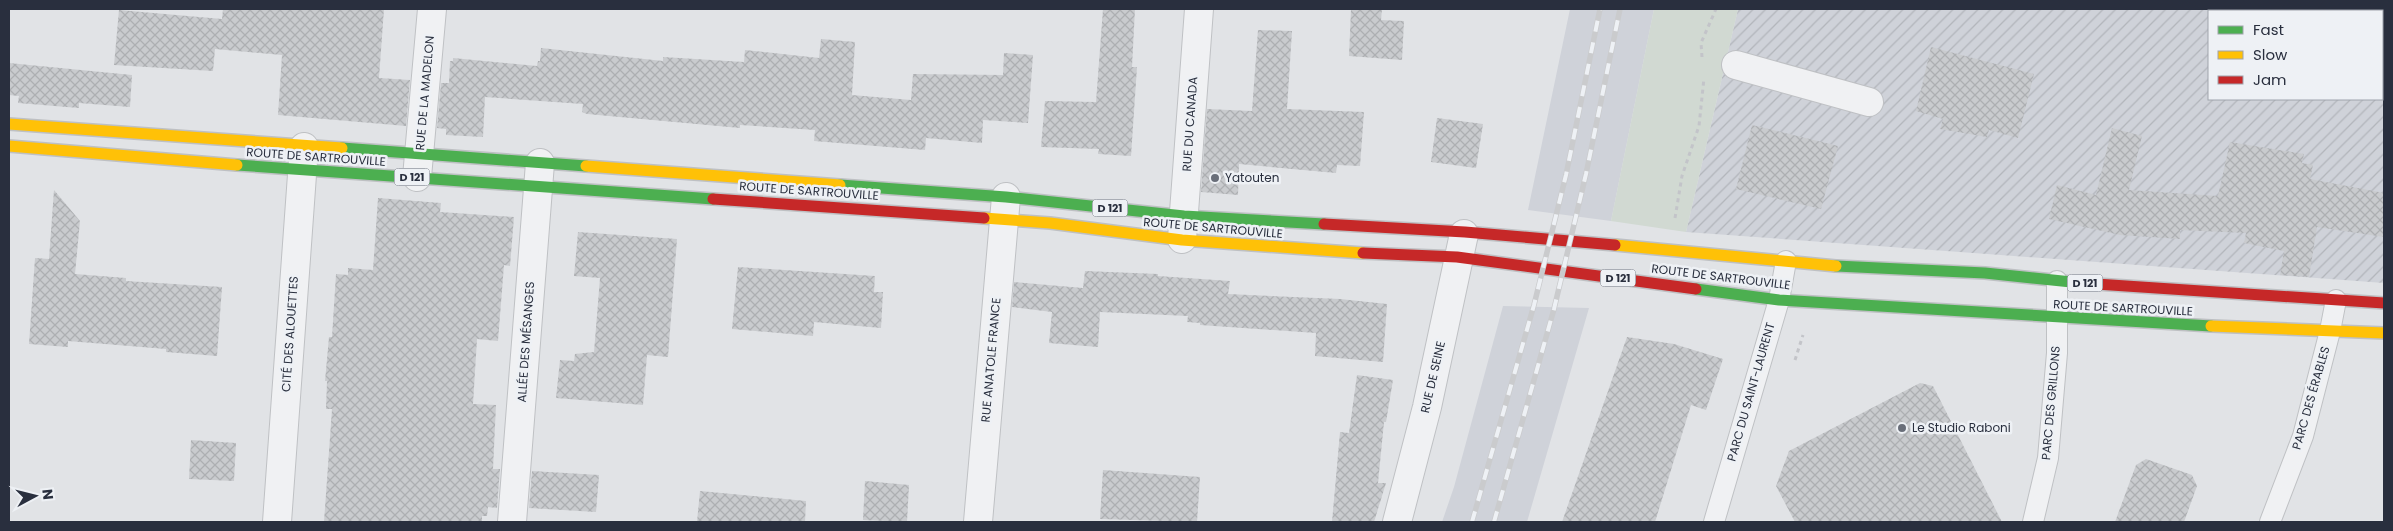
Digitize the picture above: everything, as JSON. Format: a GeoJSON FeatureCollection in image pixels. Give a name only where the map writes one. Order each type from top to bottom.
{"type":"FeatureCollection","features":[{"type":"Feature","properties":{"kind":"main road","name":"ROUTE DE SARTROUVILLE"},"geometry":{"type":"LineString","coordinates":[[9,124],[303,158],[1005,208],[1050,223],[1183,228],[1465,232],[1831,266],[1985,273],[2057,281],[2384,303]]}},
{"type":"Feature","properties":{"kind":"main road","name":"ROUTE DE SARTROUVILLE"},"geometry":{"type":"LineString","coordinates":[[9,146],[303,158],[1005,208],[1183,228],[1288,248],[1458,257],[1779,300],[2275,330],[2384,333]]}},
{"type":"Feature","properties":{"kind":"street","name":"RUE DE LA MADELON"},"geometry":{"type":"LineString","coordinates":[[418,166],[432,9]]}},
{"type":"Feature","properties":{"kind":"street","name":"RUE DU CANADA"},"geometry":{"type":"LineString","coordinates":[[1183,228],[1199,9]]}},
{"type":"Feature","properties":{"kind":"street"},"geometry":{"type":"LineString","coordinates":[[1736,65],[1869,102]]}},
{"type":"Feature","properties":{"kind":"street","name":"CITÉ DES ALOUETTES"},"geometry":{"type":"LineString","coordinates":[[277,522],[303,158]]}},
{"type":"Feature","properties":{"kind":"street","name":"ALLÉE DES MÉSANGES"},"geometry":{"type":"LineString","coordinates":[[512,522],[539,174]]}},
{"type":"Feature","properties":{"kind":"street","name":"RUE ANATOLE FRANCE"},"geometry":{"type":"LineString","coordinates":[[978,522],[1005,208]]}},
{"type":"Feature","properties":{"kind":"street","name":"RUE DE SEINE"},"geometry":{"type":"LineString","coordinates":[[1397,522],[1429,398],[1453,289],[1458,257],[1465,232]]}},
{"type":"Feature","properties":{"kind":"lane","name":"PARC DU SAINT-LAURENT"},"geometry":{"type":"LineString","coordinates":[[1714,522],[1779,300],[1786,261]]}},
{"type":"Feature","properties":{"kind":"lane","name":"PARC DES GRILLONS"},"geometry":{"type":"LineString","coordinates":[[2033,522],[2048,458],[2057,353],[2057,281]]}},
{"type":"Feature","properties":{"kind":"lane","name":"PARC DES ÉRABLES"},"geometry":{"type":"LineString","coordinates":[[2270,522],[2303,436],[2336,300]]}},
{"type":"Feature","properties":{"kind":"path"},"geometry":{"type":"LineString","coordinates":[[1703,60],[1701,43],[1716,9]]}},
{"type":"Feature","properties":{"kind":"path"},"geometry":{"type":"LineString","coordinates":[[1662,249],[1678,211],[1682,176],[1699,126],[1704,76]]}},
{"type":"Feature","properties":{"kind":"shaded area"},"geometry":{"type":"Polygon","coordinates":[[[1570,9],[1654,9],[1611,221],[1528,210],[1570,9]]]}},
{"type":"Feature","properties":{"kind":"shaded area"},"geometry":{"type":"Polygon","coordinates":[[[1654,9],[1738,9],[1686,232],[1611,221],[1654,9]]]}},
{"type":"Feature","properties":{"kind":"shaded area"},"geometry":{"type":"Polygon","coordinates":[[[1738,9],[2384,9],[2384,283],[1686,232],[1738,9]]]}},
{"type":"Feature","properties":{"kind":"shaded area"},"geometry":{"type":"Polygon","coordinates":[[[1503,306],[1589,308],[1527,522],[1442,522],[1454,487],[1503,306]]]}},
{"type":"Feature","properties":{"kind":"building"},"geometry":{"type":"Polygon","coordinates":[[[223,9],[384,9],[379,78],[410,80],[406,126],[278,115],[282,55],[215,49],[213,71],[114,65],[119,10],[222,19],[223,9]]]}},
{"type":"Feature","properties":{"kind":"building"},"geometry":{"type":"Polygon","coordinates":[[[1103,9],[1135,9],[1132,67],[1137,67],[1131,156],[1098,154],[1099,149],[1041,147],[1045,101],[1096,102],[1103,9]]]}},
{"type":"Feature","properties":{"kind":"building"},"geometry":{"type":"Polygon","coordinates":[[[1351,9],[1382,9],[1381,20],[1404,21],[1402,60],[1349,56],[1351,9]]]}},
{"type":"Feature","properties":{"kind":"building"},"geometry":{"type":"Polygon","coordinates":[[[1258,30],[1292,31],[1287,109],[1364,112],[1360,166],[1337,165],[1336,173],[1239,164],[1238,195],[1201,192],[1207,109],[1252,111],[1258,30]]]}},
{"type":"Feature","properties":{"kind":"building"},"geometry":{"type":"Polygon","coordinates":[[[821,39],[855,42],[852,95],[911,100],[913,74],[1003,75],[1004,53],[1033,55],[1028,123],[983,120],[982,143],[926,138],[925,150],[814,141],[815,130],[740,125],[740,128],[587,114],[582,112],[583,104],[485,97],[483,137],[446,135],[446,129],[437,128],[441,83],[449,83],[450,61],[453,61],[453,58],[537,66],[538,61],[540,61],[541,48],[663,61],[663,57],[744,62],[745,50],[819,58],[821,39]]]}},
{"type":"Feature","properties":{"kind":"building"},"geometry":{"type":"Polygon","coordinates":[[[1931,47],[2034,74],[2018,138],[1989,130],[1987,137],[1940,129],[1943,119],[1916,111],[1931,47]]]}},
{"type":"Feature","properties":{"kind":"building"},"geometry":{"type":"Polygon","coordinates":[[[9,63],[132,75],[130,107],[79,103],[79,108],[18,103],[19,96],[9,95],[9,63]]]}},
{"type":"Feature","properties":{"kind":"building"},"geometry":{"type":"Polygon","coordinates":[[[1437,118],[1483,124],[1476,168],[1431,162],[1437,118]]]}},
{"type":"Feature","properties":{"kind":"building"},"geometry":{"type":"Polygon","coordinates":[[[1752,125],[1838,146],[1821,209],[1736,189],[1752,125]]]}},
{"type":"Feature","properties":{"kind":"building"},"geometry":{"type":"Polygon","coordinates":[[[2112,128],[2142,136],[2129,190],[2218,196],[2230,142],[2304,154],[2302,163],[2313,165],[2310,179],[2384,193],[2384,237],[2317,227],[2309,277],[2280,275],[2284,251],[2244,243],[2246,233],[2180,230],[2180,239],[2120,235],[2049,219],[2057,185],[2096,195],[2112,128]]]}},
{"type":"Feature","properties":{"kind":"building"},"geometry":{"type":"Polygon","coordinates":[[[54,190],[80,221],[75,274],[126,278],[126,281],[222,287],[217,356],[166,352],[166,349],[68,341],[68,347],[29,344],[35,258],[49,259],[54,190]]]}},
{"type":"Feature","properties":{"kind":"building"},"geometry":{"type":"Polygon","coordinates":[[[378,198],[441,203],[440,212],[514,217],[510,266],[504,265],[498,341],[477,339],[473,404],[496,405],[493,469],[500,469],[497,508],[488,507],[487,516],[482,516],[482,522],[324,522],[332,409],[326,409],[327,381],[325,381],[329,337],[332,337],[336,274],[348,275],[348,268],[373,270],[378,198]]]}},
{"type":"Feature","properties":{"kind":"building"},"geometry":{"type":"Polygon","coordinates":[[[578,232],[677,239],[668,357],[647,355],[643,405],[556,398],[560,360],[574,361],[575,354],[594,352],[600,278],[574,276],[578,232]]]}},
{"type":"Feature","properties":{"kind":"building"},"geometry":{"type":"Polygon","coordinates":[[[738,267],[875,276],[874,292],[883,292],[881,328],[814,322],[813,336],[732,329],[738,267]]]}},
{"type":"Feature","properties":{"kind":"building"},"geometry":{"type":"Polygon","coordinates":[[[1085,271],[1158,274],[1158,276],[1230,281],[1228,294],[1340,299],[1387,304],[1383,362],[1315,356],[1316,333],[1200,325],[1200,323],[1187,322],[1188,316],[1100,312],[1098,347],[1049,343],[1052,312],[1012,307],[1014,282],[1083,288],[1085,271]]]}},
{"type":"Feature","properties":{"kind":"building"},"geometry":{"type":"Polygon","coordinates":[[[1627,337],[1674,344],[1723,359],[1706,410],[1691,405],[1655,522],[1562,522],[1627,337]]]}},
{"type":"Feature","properties":{"kind":"building"},"geometry":{"type":"Polygon","coordinates":[[[1357,375],[1393,380],[1386,422],[1384,422],[1378,483],[1386,483],[1374,522],[1332,522],[1340,432],[1349,433],[1357,375]]]}},
{"type":"Feature","properties":{"kind":"building"},"geometry":{"type":"Polygon","coordinates":[[[1920,383],[1933,386],[2002,522],[1795,522],[1776,486],[1789,451],[1920,383]]]}},
{"type":"Feature","properties":{"kind":"building"},"geometry":{"type":"Polygon","coordinates":[[[191,440],[236,443],[234,481],[189,479],[191,440]]]}},
{"type":"Feature","properties":{"kind":"building"},"geometry":{"type":"Polygon","coordinates":[[[2146,459],[2192,475],[2197,486],[2184,522],[2115,522],[2136,465],[2146,459]]]}},
{"type":"Feature","properties":{"kind":"building"},"geometry":{"type":"Polygon","coordinates":[[[1103,470],[1200,477],[1197,522],[1100,519],[1103,470]]]}},
{"type":"Feature","properties":{"kind":"building"},"geometry":{"type":"Polygon","coordinates":[[[532,471],[599,475],[596,512],[529,508],[532,471]]]}},
{"type":"Feature","properties":{"kind":"building"},"geometry":{"type":"Polygon","coordinates":[[[865,481],[909,485],[907,522],[863,520],[865,481]]]}},
{"type":"Feature","properties":{"kind":"building"},"geometry":{"type":"Polygon","coordinates":[[[700,491],[806,501],[805,522],[697,522],[700,491]]]}},
{"type":"Feature","properties":{"kind":"railway"},"geometry":{"type":"LineString","coordinates":[[1472,522],[1534,305],[1566,175],[1600,9]]}},
{"type":"Feature","properties":{"kind":"railway"},"geometry":{"type":"LineString","coordinates":[[1494,522],[1554,309],[1586,174],[1620,9]]}},
{"type":"Feature","properties":{"kind":"traffic: fast"},"geometry":{"type":"LineString","coordinates":[[342,148],[586,166]]}},
{"type":"Feature","properties":{"kind":"traffic: fast"},"geometry":{"type":"LineString","coordinates":[[237,165],[713,199]]}},
{"type":"Feature","properties":{"kind":"traffic: fast"},"geometry":{"type":"LineString","coordinates":[[840,185],[1006,197],[1184,216],[1324,224]]}},
{"type":"Feature","properties":{"kind":"traffic: fast"},"geometry":{"type":"LineString","coordinates":[[1836,266],[1985,273],[2081,283]]}},
{"type":"Feature","properties":{"kind":"traffic: fast"},"geometry":{"type":"LineString","coordinates":[[1696,289],[1779,300],[2211,326]]}},
{"type":"Feature","properties":{"kind":"traffic: slow"},"geometry":{"type":"LineString","coordinates":[[9,124],[342,148]]}},
{"type":"Feature","properties":{"kind":"traffic: slow"},"geometry":{"type":"LineString","coordinates":[[9,146],[237,165]]}},
{"type":"Feature","properties":{"kind":"traffic: slow"},"geometry":{"type":"LineString","coordinates":[[586,166],[840,185]]}},
{"type":"Feature","properties":{"kind":"traffic: slow"},"geometry":{"type":"LineString","coordinates":[[984,218],[1050,223],[1182,240],[1363,253]]}},
{"type":"Feature","properties":{"kind":"traffic: slow"},"geometry":{"type":"LineString","coordinates":[[1615,245],[1836,266]]}},
{"type":"Feature","properties":{"kind":"traffic: slow"},"geometry":{"type":"LineString","coordinates":[[2211,326],[2384,333]]}},
{"type":"Feature","properties":{"kind":"traffic: jam"},"geometry":{"type":"LineString","coordinates":[[713,199],[984,218]]}},
{"type":"Feature","properties":{"kind":"traffic: jam"},"geometry":{"type":"LineString","coordinates":[[1324,224],[1465,232],[1615,245]]}},
{"type":"Feature","properties":{"kind":"traffic: jam"},"geometry":{"type":"LineString","coordinates":[[1363,253],[1457,257],[1696,289]]}},
{"type":"Feature","properties":{"kind":"traffic: jam"},"geometry":{"type":"LineString","coordinates":[[2081,283],[2384,303]]}},
{"type":"Feature","properties":{"kind":"place","name":"Yatouten"},"geometry":{"type":"Point","coordinates":[1215,178]}},
{"type":"Feature","properties":{"kind":"place","name":"Le Studio Raboni"},"geometry":{"type":"Point","coordinates":[1902,428]}}]}
